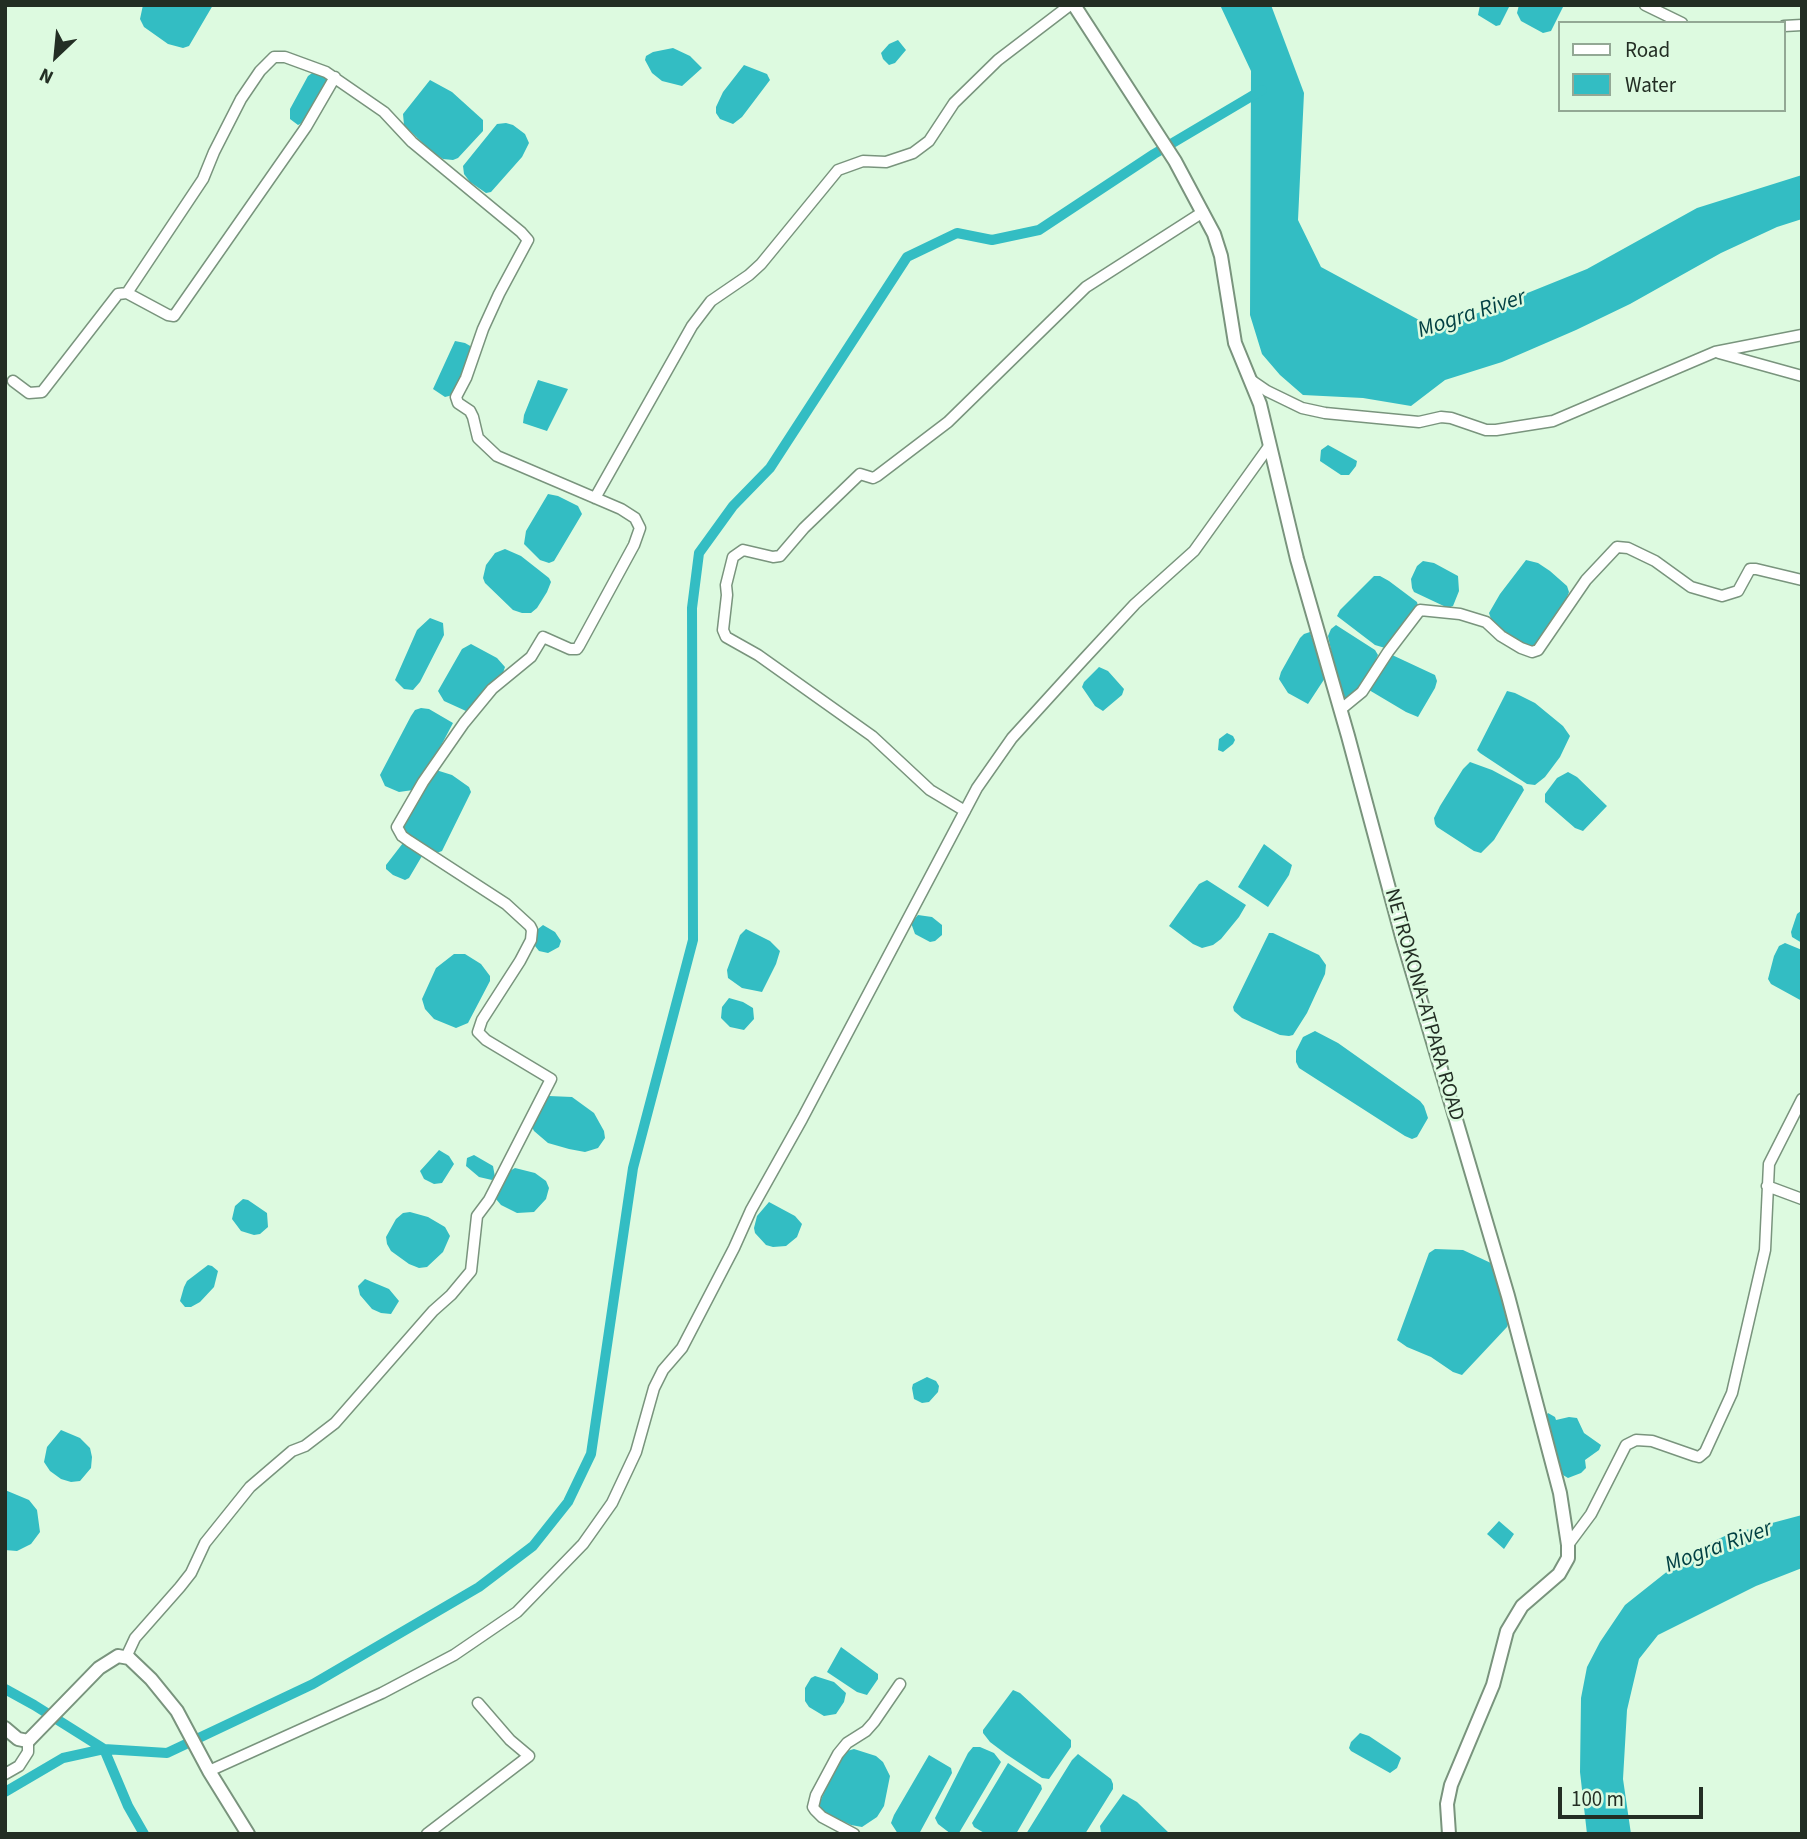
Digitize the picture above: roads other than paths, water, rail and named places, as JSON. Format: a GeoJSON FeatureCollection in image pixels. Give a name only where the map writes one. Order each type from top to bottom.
{"type":"FeatureCollection","features":[{"type":"Feature","properties":{"kind":"street","name":"NETROKONA-ATPARA ROAD"},"geometry":{"type":"LineString","coordinates":[[1072,5],[1175,161],[1203,212],[1221,256],[1235,343],[1261,404],[1297,559],[1402,937],[1536,1395],[1560,1493],[1568,1558],[1559,1574],[1522,1606],[1507,1631],[1493,1685],[1451,1785],[1447,1804],[1449,1834]]}},
{"type":"Feature","properties":{"kind":"street"},"geometry":{"type":"LineString","coordinates":[[595,498],[692,326],[711,301],[761,264],[838,170],[863,161],[886,162],[913,153],[929,141],[954,103],[998,60],[1072,5]]}},
{"type":"Feature","properties":{"kind":"street"},"geometry":{"type":"LineString","coordinates":[[1645,5],[1678,21]]}},
{"type":"Feature","properties":{"kind":"street"},"geometry":{"type":"LineString","coordinates":[[127,293],[203,180],[241,99],[260,71],[274,57],[285,57],[335,77],[390,117],[412,142],[528,240],[486,323],[466,378],[456,397],[456,401],[473,417],[478,438],[497,456],[635,518],[640,528],[634,545],[577,649],[570,649],[542,637],[531,657],[492,689],[464,723],[423,782],[397,827],[409,841],[506,904],[532,930],[526,950],[478,1031],[486,1041],[548,1076],[550,1081],[489,1200],[477,1216],[471,1271],[335,1423],[305,1446],[292,1451],[250,1487],[205,1543],[191,1573],[135,1639],[128,1653],[129,1658]]}},
{"type":"Feature","properties":{"kind":"street"},"geometry":{"type":"LineString","coordinates":[[13,381],[29,393],[42,392],[118,294],[127,293],[174,316],[306,127],[335,77]]}},
{"type":"Feature","properties":{"kind":"street"},"geometry":{"type":"LineString","coordinates":[[965,811],[930,790],[872,736],[758,655],[726,637],[723,630],[726,585],[733,556],[743,550],[773,557],[780,556],[804,528],[860,474],[873,478],[877,476],[948,422],[1086,287],[1203,212]]}},
{"type":"Feature","properties":{"kind":"street"},"geometry":{"type":"LineString","coordinates":[[1251,380],[1302,408],[1419,422],[1441,417],[1451,418],[1486,430],[1496,430],[1553,421],[1715,352],[1802,335]]}},
{"type":"Feature","properties":{"kind":"street"},"geometry":{"type":"LineString","coordinates":[[1715,352],[1802,376]]}},
{"type":"Feature","properties":{"kind":"street"},"geometry":{"type":"LineString","coordinates":[[209,1771],[382,1693],[454,1656],[517,1612],[583,1544],[612,1503],[636,1452],[654,1388],[663,1370],[682,1348],[751,1210],[803,1119],[977,788],[1012,738],[1135,604],[1194,551],[1270,445]]}},
{"type":"Feature","properties":{"kind":"street"},"geometry":{"type":"LineString","coordinates":[[1340,710],[1363,692],[1420,610],[1460,614],[1486,622],[1501,636],[1521,648],[1532,652],[1538,650],[1586,580],[1617,547],[1623,546],[1655,561],[1691,587],[1722,596],[1738,591],[1750,569],[1802,580]]}},
{"type":"Feature","properties":{"kind":"street"},"geometry":{"type":"LineString","coordinates":[[1568,1545],[1591,1514],[1626,1445],[1636,1440],[1652,1441],[1699,1457],[1704,1452],[1732,1393],[1765,1250],[1769,1164],[1802,1098]]}},
{"type":"Feature","properties":{"kind":"street"},"geometry":{"type":"LineString","coordinates":[[1767,1186],[1802,1199]]}},
{"type":"Feature","properties":{"kind":"street"},"geometry":{"type":"LineString","coordinates":[[5,1774],[19,1766],[28,1752],[28,1741],[99,1668],[118,1656],[129,1658],[177,1711],[209,1771],[248,1834]]}},
{"type":"Feature","properties":{"kind":"street"},"geometry":{"type":"LineString","coordinates":[[854,1834],[822,1817],[815,1810],[813,1807],[816,1795],[838,1754],[847,1743],[866,1731],[874,1722],[900,1684]]}},
{"type":"Feature","properties":{"kind":"street"},"geometry":{"type":"LineString","coordinates":[[427,1834],[529,1756],[510,1740],[478,1703]]}},
{"type":"Feature","properties":{"kind":"street"},"geometry":{"type":"LineString","coordinates":[[5,1728],[18,1738],[28,1741]]}},
{"type":"Feature","properties":{"kind":"water"},"geometry":{"type":"Polygon","coordinates":[[[143,5],[213,5],[189,46],[183,48],[168,44],[144,27],[140,19],[143,5]]]}},
{"type":"Feature","properties":{"kind":"water"},"geometry":{"type":"Polygon","coordinates":[[[1220,5],[1271,5],[1304,93],[1298,220],[1321,267],[1432,327],[1458,321],[1587,269],[1697,208],[1802,175],[1802,219],[1777,227],[1721,253],[1630,304],[1576,330],[1502,362],[1445,380],[1411,406],[1363,398],[1303,395],[1280,375],[1262,354],[1250,315],[1251,71],[1220,5]]]}},
{"type":"Feature","properties":{"kind":"water"},"geometry":{"type":"Polygon","coordinates":[[[1480,5],[1510,5],[1500,25],[1496,26],[1478,15],[1480,5]]]}},
{"type":"Feature","properties":{"kind":"water"},"geometry":{"type":"Polygon","coordinates":[[[1519,5],[1564,5],[1551,31],[1543,33],[1521,21],[1517,13],[1519,5]]]}},
{"type":"Feature","properties":{"kind":"water"},"geometry":{"type":"Polygon","coordinates":[[[898,40],[906,50],[895,63],[889,65],[881,53],[889,44],[898,40]]]}},
{"type":"Feature","properties":{"kind":"water"},"geometry":{"type":"Polygon","coordinates":[[[673,48],[690,56],[702,68],[682,86],[662,81],[652,73],[645,60],[646,56],[653,52],[673,48]]]}},
{"type":"Feature","properties":{"kind":"water"},"geometry":{"type":"Polygon","coordinates":[[[744,65],[767,74],[770,80],[742,117],[733,124],[720,119],[716,107],[723,92],[744,65]]]}},
{"type":"Feature","properties":{"kind":"water"},"geometry":{"type":"Polygon","coordinates":[[[315,71],[329,80],[306,121],[298,125],[290,119],[290,109],[308,76],[315,71]]]}},
{"type":"Feature","properties":{"kind":"water"},"geometry":{"type":"Polygon","coordinates":[[[430,80],[452,92],[483,120],[483,131],[453,160],[443,159],[433,153],[404,125],[403,114],[430,80]]]}},
{"type":"Feature","properties":{"kind":"water"},"geometry":{"type":"Polygon","coordinates":[[[506,123],[525,134],[529,143],[522,157],[491,192],[486,193],[470,182],[464,174],[463,166],[497,124],[506,123]]]}},
{"type":"Feature","properties":{"kind":"water"},"geometry":{"type":"Polygon","coordinates":[[[455,341],[472,347],[474,352],[453,395],[445,397],[433,389],[455,341]]]}},
{"type":"Feature","properties":{"kind":"water"},"geometry":{"type":"Polygon","coordinates":[[[538,380],[568,389],[547,431],[523,423],[538,380]]]}},
{"type":"Feature","properties":{"kind":"water"},"geometry":{"type":"Polygon","coordinates":[[[1328,445],[1357,461],[1349,475],[1341,475],[1320,461],[1321,450],[1328,445]]]}},
{"type":"Feature","properties":{"kind":"water"},"geometry":{"type":"Polygon","coordinates":[[[548,494],[578,506],[582,514],[554,561],[549,563],[540,560],[524,544],[526,531],[548,494]]]}},
{"type":"Feature","properties":{"kind":"water"},"geometry":{"type":"Polygon","coordinates":[[[505,549],[521,556],[551,582],[537,608],[531,613],[513,610],[485,583],[483,578],[486,565],[495,553],[505,549]]]}},
{"type":"Feature","properties":{"kind":"water"},"geometry":{"type":"Polygon","coordinates":[[[1526,560],[1538,563],[1550,571],[1567,586],[1569,592],[1565,603],[1533,649],[1514,640],[1492,622],[1489,613],[1526,560]]]}},
{"type":"Feature","properties":{"kind":"water"},"geometry":{"type":"Polygon","coordinates":[[[1423,561],[1434,563],[1458,576],[1459,591],[1453,606],[1448,608],[1414,592],[1411,579],[1417,566],[1423,561]]]}},
{"type":"Feature","properties":{"kind":"water"},"geometry":{"type":"Polygon","coordinates":[[[1374,576],[1389,581],[1417,602],[1418,606],[1385,648],[1375,645],[1337,616],[1374,576]]]}},
{"type":"Feature","properties":{"kind":"water"},"geometry":{"type":"Polygon","coordinates":[[[430,618],[443,623],[444,635],[420,682],[413,690],[404,689],[395,680],[417,630],[430,618]]]}},
{"type":"Feature","properties":{"kind":"water"},"geometry":{"type":"Polygon","coordinates":[[[1336,625],[1375,650],[1378,655],[1365,684],[1346,701],[1341,696],[1328,636],[1336,625]]]}},
{"type":"Feature","properties":{"kind":"water"},"geometry":{"type":"Polygon","coordinates":[[[1310,632],[1325,678],[1308,704],[1288,693],[1279,679],[1300,638],[1310,632]]]}},
{"type":"Feature","properties":{"kind":"water"},"geometry":{"type":"Polygon","coordinates":[[[471,644],[497,658],[505,667],[502,676],[472,710],[466,711],[444,701],[438,691],[462,649],[471,644]]]}},
{"type":"Feature","properties":{"kind":"water"},"geometry":{"type":"Polygon","coordinates":[[[1390,654],[1435,675],[1435,688],[1418,717],[1369,690],[1390,654]]]}},
{"type":"Feature","properties":{"kind":"water"},"geometry":{"type":"Polygon","coordinates":[[[1099,667],[1108,671],[1124,689],[1122,695],[1103,711],[1095,706],[1082,687],[1099,667]]]}},
{"type":"Feature","properties":{"kind":"water"},"geometry":{"type":"Polygon","coordinates":[[[1507,691],[1535,703],[1563,726],[1570,736],[1560,757],[1545,777],[1535,785],[1527,784],[1477,750],[1507,691]]]}},
{"type":"Feature","properties":{"kind":"water"},"geometry":{"type":"Polygon","coordinates":[[[429,709],[453,723],[434,759],[413,790],[399,792],[385,786],[380,775],[411,716],[415,710],[429,709]]]}},
{"type":"Feature","properties":{"kind":"water"},"geometry":{"type":"Polygon","coordinates":[[[1227,733],[1235,740],[1223,752],[1218,750],[1219,739],[1227,733]]]}},
{"type":"Feature","properties":{"kind":"water"},"geometry":{"type":"Polygon","coordinates":[[[1470,762],[1492,770],[1522,786],[1524,790],[1494,840],[1481,853],[1437,827],[1434,818],[1463,769],[1470,762]]]}},
{"type":"Feature","properties":{"kind":"water"},"geometry":{"type":"Polygon","coordinates":[[[436,770],[452,775],[469,787],[471,792],[442,851],[434,854],[404,836],[399,827],[436,770]]]}},
{"type":"Feature","properties":{"kind":"water"},"geometry":{"type":"Polygon","coordinates":[[[1568,772],[1577,777],[1607,806],[1583,831],[1575,828],[1545,802],[1545,794],[1557,778],[1568,772]]]}},
{"type":"Feature","properties":{"kind":"water"},"geometry":{"type":"Polygon","coordinates":[[[403,843],[422,856],[409,878],[405,880],[386,869],[386,865],[403,843]]]}},
{"type":"Feature","properties":{"kind":"water"},"geometry":{"type":"Polygon","coordinates":[[[1264,844],[1292,865],[1289,875],[1268,907],[1238,887],[1264,844]]]}},
{"type":"Feature","properties":{"kind":"water"},"geometry":{"type":"Polygon","coordinates":[[[1207,880],[1246,905],[1221,939],[1202,948],[1169,926],[1199,884],[1207,880]]]}},
{"type":"Feature","properties":{"kind":"water"},"geometry":{"type":"Polygon","coordinates":[[[1802,910],[1802,943],[1792,937],[1791,932],[1797,914],[1802,910]]]}},
{"type":"Feature","properties":{"kind":"water"},"geometry":{"type":"Polygon","coordinates":[[[918,915],[932,917],[942,925],[942,935],[930,942],[915,934],[911,923],[918,915]]]}},
{"type":"Feature","properties":{"kind":"water"},"geometry":{"type":"Polygon","coordinates":[[[543,925],[555,932],[561,941],[559,947],[548,953],[539,951],[535,946],[538,929],[543,925]]]}},
{"type":"Feature","properties":{"kind":"water"},"geometry":{"type":"Polygon","coordinates":[[[746,929],[770,941],[780,951],[762,992],[742,988],[728,978],[727,970],[740,935],[746,929]]]}},
{"type":"Feature","properties":{"kind":"water"},"geometry":{"type":"Polygon","coordinates":[[[1269,933],[1319,955],[1326,965],[1325,974],[1307,1013],[1293,1035],[1289,1036],[1280,1035],[1242,1018],[1233,1007],[1269,933]]]}},
{"type":"Feature","properties":{"kind":"water"},"geometry":{"type":"Polygon","coordinates":[[[1785,943],[1802,950],[1802,1001],[1771,984],[1768,979],[1774,956],[1779,946],[1785,943]]]}},
{"type":"Feature","properties":{"kind":"water"},"geometry":{"type":"Polygon","coordinates":[[[454,954],[465,954],[481,964],[490,976],[490,981],[468,1023],[456,1028],[434,1019],[425,1009],[422,999],[436,968],[454,954]]]}},
{"type":"Feature","properties":{"kind":"water"},"geometry":{"type":"Polygon","coordinates":[[[729,998],[753,1008],[754,1019],[744,1030],[730,1027],[721,1018],[722,1007],[729,998]]]}},
{"type":"Feature","properties":{"kind":"water"},"geometry":{"type":"Polygon","coordinates":[[[1315,1031],[1338,1043],[1420,1101],[1428,1118],[1417,1137],[1412,1139],[1405,1136],[1299,1068],[1296,1051],[1303,1037],[1315,1031]]]}},
{"type":"Feature","properties":{"kind":"water"},"geometry":{"type":"Polygon","coordinates":[[[572,1097],[594,1113],[605,1138],[598,1148],[585,1152],[569,1149],[548,1143],[534,1131],[531,1125],[545,1098],[572,1097]]]}},
{"type":"Feature","properties":{"kind":"water"},"geometry":{"type":"Polygon","coordinates":[[[439,1150],[449,1156],[454,1164],[442,1183],[434,1184],[424,1179],[420,1171],[439,1150]]]}},
{"type":"Feature","properties":{"kind":"water"},"geometry":{"type":"Polygon","coordinates":[[[474,1155],[493,1166],[495,1177],[492,1180],[479,1177],[466,1166],[467,1158],[474,1155]]]}},
{"type":"Feature","properties":{"kind":"water"},"geometry":{"type":"Polygon","coordinates":[[[515,1168],[535,1173],[546,1181],[549,1188],[546,1199],[534,1212],[517,1213],[501,1205],[496,1199],[506,1173],[515,1168]]]}},
{"type":"Feature","properties":{"kind":"water"},"geometry":{"type":"Polygon","coordinates":[[[243,1199],[267,1213],[268,1227],[260,1234],[241,1231],[232,1219],[235,1206],[243,1199]]]}},
{"type":"Feature","properties":{"kind":"water"},"geometry":{"type":"Polygon","coordinates":[[[769,1202],[795,1216],[802,1224],[797,1237],[786,1246],[766,1245],[755,1233],[757,1216],[769,1202]]]}},
{"type":"Feature","properties":{"kind":"water"},"geometry":{"type":"Polygon","coordinates":[[[403,1213],[428,1217],[445,1227],[450,1236],[443,1252],[427,1267],[419,1268],[409,1264],[391,1251],[387,1244],[386,1237],[396,1219],[403,1213]]]}},
{"type":"Feature","properties":{"kind":"water"},"geometry":{"type":"Polygon","coordinates":[[[1435,1249],[1463,1250],[1493,1264],[1510,1319],[1507,1327],[1462,1375],[1397,1340],[1429,1253],[1435,1249]]]}},
{"type":"Feature","properties":{"kind":"water"},"geometry":{"type":"Polygon","coordinates":[[[208,1265],[218,1271],[214,1287],[200,1302],[185,1307],[180,1301],[187,1281],[208,1265]]]}},
{"type":"Feature","properties":{"kind":"water"},"geometry":{"type":"Polygon","coordinates":[[[365,1279],[389,1289],[399,1301],[391,1314],[372,1309],[360,1295],[358,1286],[365,1279]]]}},
{"type":"Feature","properties":{"kind":"water"},"geometry":{"type":"Polygon","coordinates":[[[927,1377],[936,1381],[938,1392],[929,1402],[922,1403],[914,1399],[912,1388],[913,1384],[927,1377]]]}},
{"type":"Feature","properties":{"kind":"water"},"geometry":{"type":"Polygon","coordinates":[[[1548,1413],[1556,1420],[1577,1418],[1584,1433],[1601,1445],[1599,1450],[1585,1460],[1586,1468],[1581,1473],[1568,1478],[1563,1475],[1545,1417],[1548,1413]]]}},
{"type":"Feature","properties":{"kind":"water"},"geometry":{"type":"Polygon","coordinates":[[[61,1430],[80,1438],[90,1448],[91,1468],[80,1481],[61,1479],[50,1471],[44,1462],[47,1447],[61,1430]]]}},
{"type":"Feature","properties":{"kind":"water"},"geometry":{"type":"Polygon","coordinates":[[[5,1490],[29,1500],[37,1510],[40,1532],[31,1544],[17,1551],[5,1550],[5,1490]]]}},
{"type":"Feature","properties":{"kind":"water","name":"Mogra River"},"geometry":{"type":"Polygon","coordinates":[[[1802,1515],[1802,1568],[1756,1586],[1658,1635],[1639,1659],[1627,1710],[1623,1779],[1631,1834],[1587,1834],[1580,1772],[1581,1698],[1587,1667],[1600,1642],[1625,1605],[1693,1551],[1727,1535],[1802,1515]]]}},
{"type":"Feature","properties":{"kind":"water"},"geometry":{"type":"Polygon","coordinates":[[[1499,1521],[1514,1534],[1504,1549],[1487,1534],[1499,1521]]]}},
{"type":"Feature","properties":{"kind":"water"},"geometry":{"type":"Polygon","coordinates":[[[841,1647],[878,1674],[878,1679],[867,1695],[857,1692],[827,1672],[841,1647]]]}},
{"type":"Feature","properties":{"kind":"water"},"geometry":{"type":"Polygon","coordinates":[[[815,1676],[834,1682],[846,1693],[836,1714],[824,1716],[809,1707],[805,1701],[805,1688],[815,1676]]]}},
{"type":"Feature","properties":{"kind":"water"},"geometry":{"type":"Polygon","coordinates":[[[1013,1690],[1020,1693],[1071,1740],[1071,1747],[1049,1779],[1042,1778],[1006,1754],[983,1733],[1013,1690]]]}},
{"type":"Feature","properties":{"kind":"water"},"geometry":{"type":"Polygon","coordinates":[[[1360,1733],[1399,1756],[1401,1758],[1397,1768],[1390,1773],[1351,1751],[1351,1742],[1360,1733]]]}},
{"type":"Feature","properties":{"kind":"water"},"geometry":{"type":"Polygon","coordinates":[[[973,1747],[994,1753],[1001,1762],[959,1833],[951,1834],[938,1824],[935,1818],[973,1747]]]}},
{"type":"Feature","properties":{"kind":"water"},"geometry":{"type":"Polygon","coordinates":[[[854,1749],[876,1756],[883,1762],[890,1776],[884,1806],[877,1817],[862,1827],[827,1814],[819,1804],[839,1759],[847,1751],[854,1749]]]}},
{"type":"Feature","properties":{"kind":"water"},"geometry":{"type":"Polygon","coordinates":[[[1078,1754],[1111,1779],[1113,1784],[1113,1789],[1085,1834],[1026,1834],[1072,1760],[1078,1754]]]}},
{"type":"Feature","properties":{"kind":"water"},"geometry":{"type":"Polygon","coordinates":[[[929,1755],[951,1768],[952,1773],[919,1834],[898,1834],[891,1823],[894,1815],[929,1755]]]}},
{"type":"Feature","properties":{"kind":"water"},"geometry":{"type":"Polygon","coordinates":[[[1008,1763],[1041,1785],[1042,1789],[1016,1834],[986,1834],[972,1823],[1008,1763]]]}},
{"type":"Feature","properties":{"kind":"water"},"geometry":{"type":"Polygon","coordinates":[[[1123,1794],[1137,1802],[1170,1834],[1101,1833],[1100,1826],[1123,1794]]]}},
{"type":"Feature","properties":{"kind":"waterway"},"geometry":{"type":"LineString","coordinates":[[5,1792],[63,1758],[104,1749],[167,1753],[313,1684],[479,1587],[533,1546],[568,1502],[591,1454],[633,1168],[693,940],[692,608],[699,553],[733,506],[770,468],[907,257],[957,233],[992,240],[1039,230],[1154,154],[1262,90]]}},
{"type":"Feature","properties":{"kind":"waterway"},"geometry":{"type":"LineString","coordinates":[[5,1689],[104,1749],[128,1806],[144,1834]]}}]}
